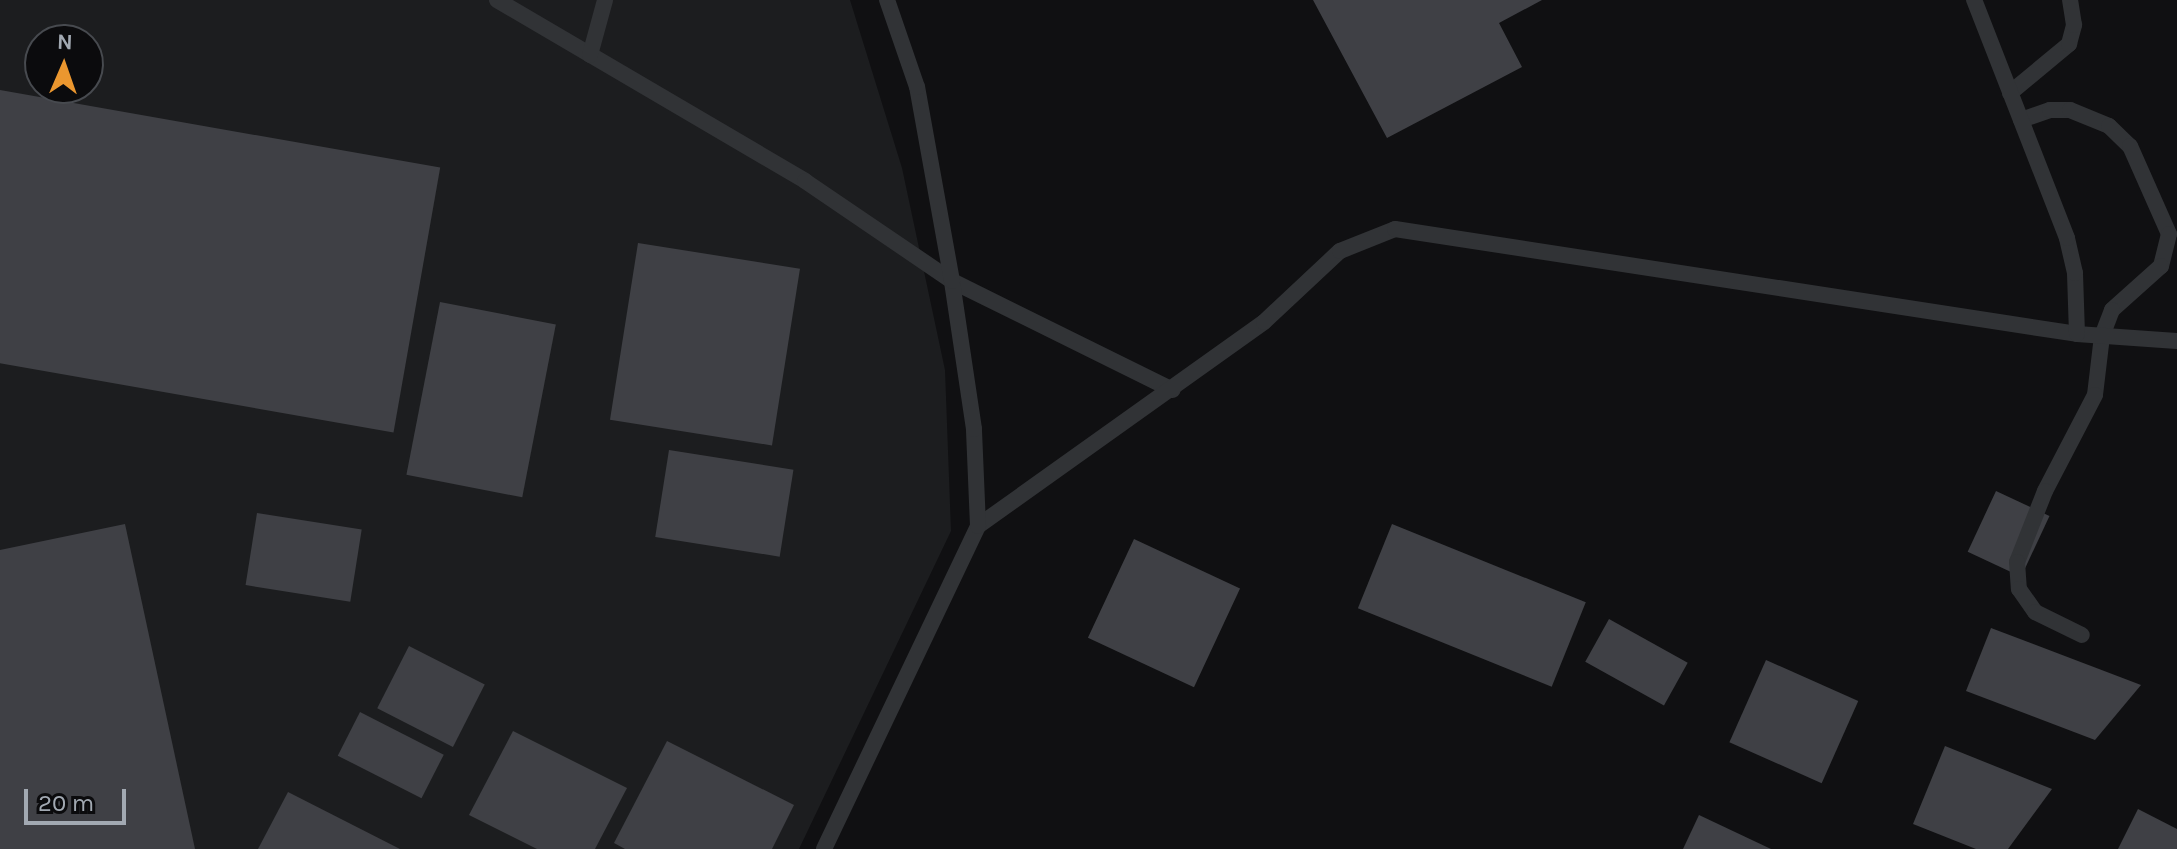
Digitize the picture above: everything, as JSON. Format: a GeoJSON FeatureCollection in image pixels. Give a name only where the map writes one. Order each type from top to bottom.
{"type":"FeatureCollection","features":[{"type":"Feature","properties":{"kind":"lane"},"geometry":{"type":"LineString","coordinates":[[497,0],[805,181],[952,281],[1173,390]]}},
{"type":"Feature","properties":{"kind":"lane"},"geometry":{"type":"LineString","coordinates":[[590,55],[605,0]]}},
{"type":"Feature","properties":{"kind":"lane"},"geometry":{"type":"LineString","coordinates":[[824,849],[978,526],[974,429],[952,281],[917,87],[887,0]]}},
{"type":"Feature","properties":{"kind":"lane"},"geometry":{"type":"LineString","coordinates":[[1974,0],[2067,238],[2075,273],[2077,334]]}},
{"type":"Feature","properties":{"kind":"lane"},"geometry":{"type":"LineString","coordinates":[[2010,93],[2069,44],[2074,25],[2070,0]]}},
{"type":"Feature","properties":{"kind":"lane"},"geometry":{"type":"LineString","coordinates":[[2021,120],[2050,110],[2070,110],[2109,126],[2130,146],[2166,220],[2169,234],[2161,266],[2112,310],[2102,336],[2095,395],[2045,491],[2017,562],[2019,589],[2035,612],[2082,635]]}},
{"type":"Feature","properties":{"kind":"lane"},"geometry":{"type":"LineString","coordinates":[[978,526],[1173,390],[1264,322],[1340,251],[1395,229],[2077,334],[2177,341]]}},
{"type":"Feature","properties":{"kind":"shaded area"},"geometry":{"type":"Polygon","coordinates":[[[0,0],[850,0],[902,168],[945,370],[951,531],[799,849],[0,849],[0,0]]]}},
{"type":"Feature","properties":{"kind":"building"},"geometry":{"type":"Polygon","coordinates":[[[1313,0],[1542,0],[1499,23],[1522,67],[1387,138],[1313,0]]]}},
{"type":"Feature","properties":{"kind":"building"},"geometry":{"type":"Polygon","coordinates":[[[0,90],[24,94],[24,104],[79,104],[440,168],[393,433],[0,363],[0,90]]]}},
{"type":"Feature","properties":{"kind":"building"},"geometry":{"type":"Polygon","coordinates":[[[638,243],[800,269],[772,445],[610,420],[638,243]]]}},
{"type":"Feature","properties":{"kind":"building"},"geometry":{"type":"Polygon","coordinates":[[[440,302],[556,325],[522,497],[406,475],[440,302]]]}},
{"type":"Feature","properties":{"kind":"building"},"geometry":{"type":"Polygon","coordinates":[[[669,450],[793,470],[780,557],[655,537],[669,450]]]}},
{"type":"Feature","properties":{"kind":"building"},"geometry":{"type":"Polygon","coordinates":[[[1996,491],[2049,516],[2021,577],[1968,552],[1996,491]]]}},
{"type":"Feature","properties":{"kind":"building"},"geometry":{"type":"Polygon","coordinates":[[[257,513],[362,530],[350,602],[246,585],[257,513]]]}},
{"type":"Feature","properties":{"kind":"building"},"geometry":{"type":"Polygon","coordinates":[[[125,524],[195,849],[0,849],[0,550],[125,524]]]}},
{"type":"Feature","properties":{"kind":"building"},"geometry":{"type":"Polygon","coordinates":[[[1392,524],[1586,602],[1552,687],[1358,608],[1392,524]]]}},
{"type":"Feature","properties":{"kind":"building"},"geometry":{"type":"Polygon","coordinates":[[[1134,539],[1240,588],[1194,687],[1088,638],[1134,539]]]}},
{"type":"Feature","properties":{"kind":"building"},"geometry":{"type":"Polygon","coordinates":[[[1609,619],[1688,663],[1664,705],[1585,662],[1609,619]]]}},
{"type":"Feature","properties":{"kind":"building"},"geometry":{"type":"Polygon","coordinates":[[[1991,628],[2141,685],[2095,740],[1966,691],[1991,628]]]}},
{"type":"Feature","properties":{"kind":"building"},"geometry":{"type":"Polygon","coordinates":[[[409,646],[485,685],[453,747],[377,708],[409,646]]]}},
{"type":"Feature","properties":{"kind":"building"},"geometry":{"type":"Polygon","coordinates":[[[1766,660],[1858,701],[1822,783],[1729,742],[1766,660]]]}},
{"type":"Feature","properties":{"kind":"building"},"geometry":{"type":"Polygon","coordinates":[[[360,712],[444,755],[422,798],[338,756],[360,712]]]}},
{"type":"Feature","properties":{"kind":"building"},"geometry":{"type":"Polygon","coordinates":[[[513,731],[627,788],[595,849],[537,849],[469,815],[513,731]]]}},
{"type":"Feature","properties":{"kind":"building"},"geometry":{"type":"Polygon","coordinates":[[[667,741],[794,805],[772,849],[625,849],[614,843],[667,741]]]}},
{"type":"Feature","properties":{"kind":"building"},"geometry":{"type":"Polygon","coordinates":[[[1945,746],[2052,789],[2008,849],[1976,849],[1913,824],[1945,746]]]}},
{"type":"Feature","properties":{"kind":"building"},"geometry":{"type":"Polygon","coordinates":[[[288,792],[400,849],[258,849],[288,792]]]}},
{"type":"Feature","properties":{"kind":"building"},"geometry":{"type":"Polygon","coordinates":[[[2138,809],[2177,829],[2177,849],[2118,849],[2138,809]]]}},
{"type":"Feature","properties":{"kind":"building"},"geometry":{"type":"Polygon","coordinates":[[[1699,815],[1771,849],[1683,849],[1699,815]]]}}]}
